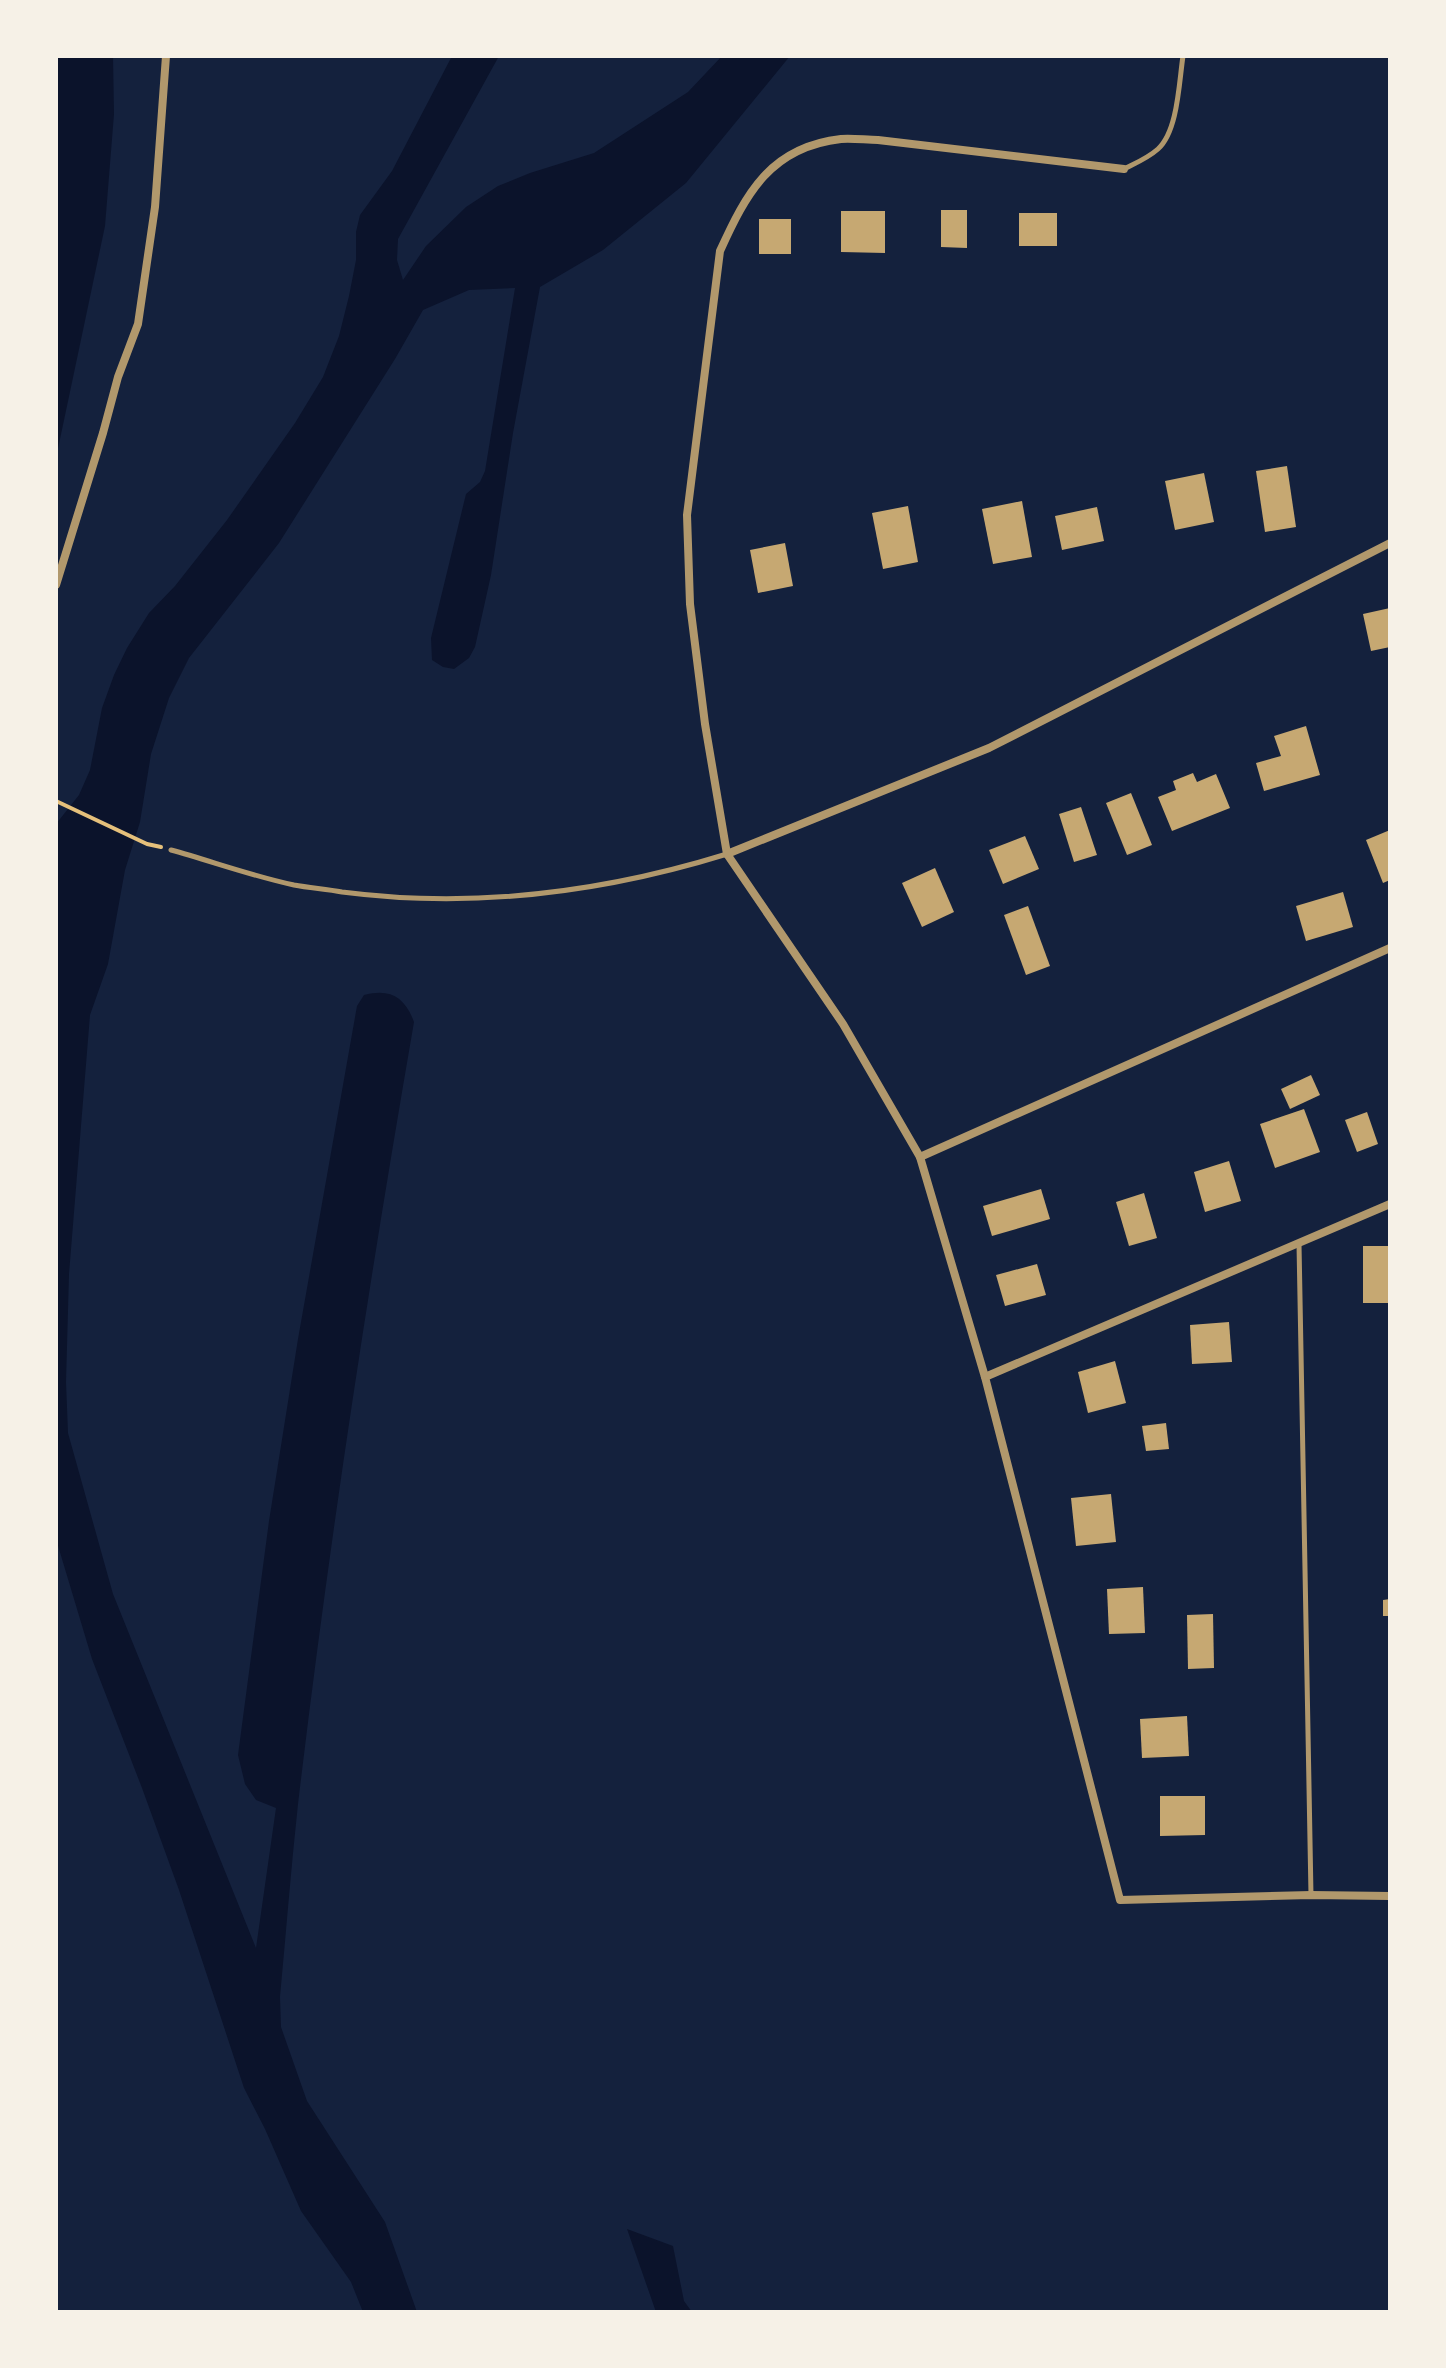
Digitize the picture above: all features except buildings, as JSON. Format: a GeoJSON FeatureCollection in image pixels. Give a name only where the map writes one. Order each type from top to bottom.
{"type":"FeatureCollection","features":[{"type":"Feature","properties":{"kind":"street"},"geometry":{"type":"LineString","coordinates":[[56,585],[118,377],[138,324],[155,207],[166,56]]}},
{"type":"Feature","properties":{"kind":"street"},"geometry":{"type":"LineString","coordinates":[[1124,169],[878,140],[841,139],[813,145],[792,154],[771,168],[752,188],[720,251],[687,515],[690,604],[705,724],[727,854],[843,1024],[920,1157],[985,1377],[1120,1900],[1390,1896]]}},
{"type":"Feature","properties":{"kind":"street"},"geometry":{"type":"LineString","coordinates":[[727,854],[989,748],[1390,543]]}},
{"type":"Feature","properties":{"kind":"street"},"geometry":{"type":"LineString","coordinates":[[920,1157],[1390,948]]}},
{"type":"Feature","properties":{"kind":"street"},"geometry":{"type":"LineString","coordinates":[[985,1377],[1390,1204]]}},
{"type":"Feature","properties":{"kind":"lane"},"geometry":{"type":"LineString","coordinates":[[1124,169],[1160,148],[1170,131],[1183,56]]}},
{"type":"Feature","properties":{"kind":"lane"},"geometry":{"type":"LineString","coordinates":[[171,850],[294,885],[383,897],[456,900],[578,890],[676,870],[727,854]]}},
{"type":"Feature","properties":{"kind":"lane"},"geometry":{"type":"LineString","coordinates":[[1299,1244],[1311,1895]]}},
{"type":"Feature","properties":{"kind":"path"},"geometry":{"type":"LineString","coordinates":[[56,801],[147,844]]}},
{"type":"Feature","properties":{"kind":"water"},"geometry":{"type":"Polygon","coordinates":[[[56,56],[113,56],[114,114],[105,226],[56,458],[56,56]]]}},
{"type":"Feature","properties":{"kind":"water"},"geometry":{"type":"Polygon","coordinates":[[[452,56],[499,56],[398,239],[397,260],[403,280],[426,246],[466,207],[498,186],[594,153],[688,92],[722,56],[790,56],[686,183],[603,250],[540,287],[491,575],[475,647],[469,658],[454,669],[432,660],[431,638],[466,494],[480,482],[485,471],[515,288],[469,290],[423,310],[279,543],[189,658],[169,698],[151,754],[140,822],[125,870],[108,964],[90,1015],[69,1274],[68,1433],[113,1594],[256,1948],[276,1808],[256,1800],[245,1784],[238,1755],[269,1521],[298,1339],[357,1006],[364,995],[389,994],[406,1006],[414,1022],[336,1510],[298,1804],[280,1997],[281,2027],[307,2101],[385,2222],[417,2312],[363,2312],[351,2282],[301,2211],[244,2088],[179,1890],[92,1659],[56,1539],[56,824],[79,795],[90,770],[102,708],[127,648],[149,613],[175,586],[227,520],[323,377],[339,336],[349,296],[360,215],[392,171],[452,56]]]}},
{"type":"Feature","properties":{"kind":"water"},"geometry":{"type":"Polygon","coordinates":[[[627,2229],[673,2246],[684,2301],[692,2312],[656,2312],[627,2229]]]}}]}
